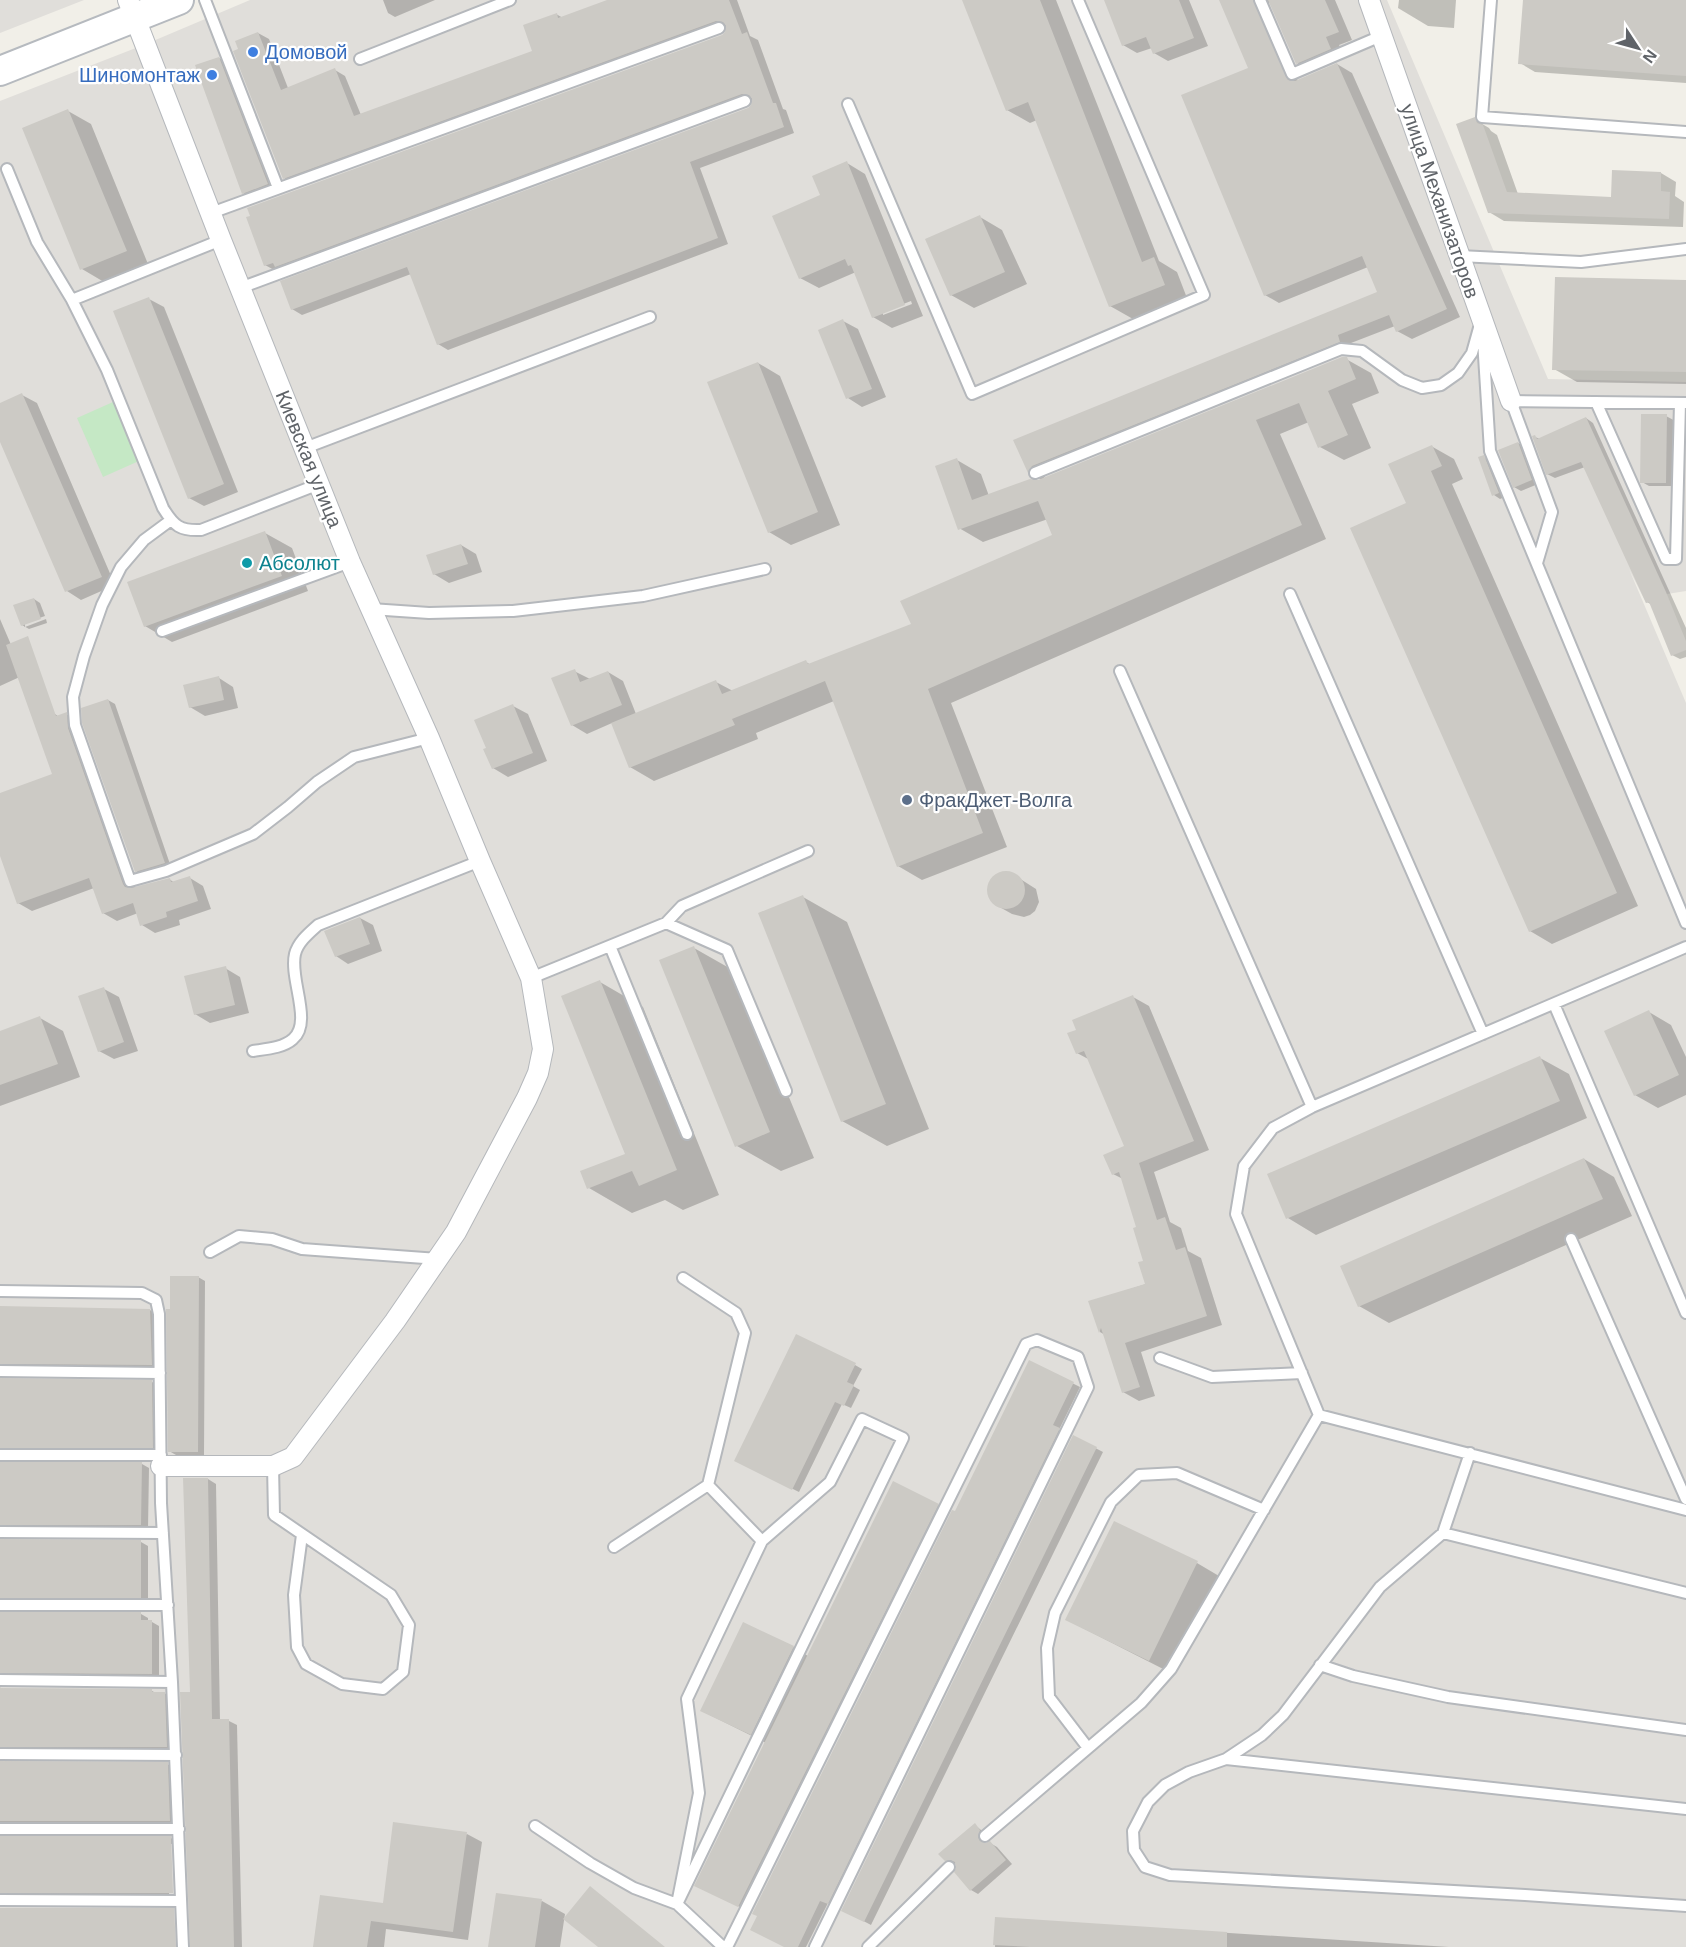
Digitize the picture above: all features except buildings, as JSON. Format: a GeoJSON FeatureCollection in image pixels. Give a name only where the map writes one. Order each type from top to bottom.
{"type":"FeatureCollection","features":[{"type":"Feature","properties":{"kind":"main road"},"geometry":{"type":"LineString","coordinates":[[0,71],[131,9],[179,0]]}},
{"type":"Feature","properties":{"kind":"street","name":"улица Механизаторов"},"geometry":{"type":"LineString","coordinates":[[1369,0],[1510,401]]}},
{"type":"Feature","properties":{"kind":"street","name":"Киевская улица"},"geometry":{"type":"LineString","coordinates":[[131,9],[350,562],[429,738],[531,978],[543,1049],[538,1073],[456,1232],[395,1321],[293,1457],[273,1466]]}},
{"type":"Feature","properties":{"kind":"street"},"geometry":{"type":"LineString","coordinates":[[161,1460],[273,1466]]}},
{"type":"Feature","properties":{"kind":"lane"},"geometry":{"type":"LineString","coordinates":[[205,0],[278,188]]}},
{"type":"Feature","properties":{"kind":"lane"},"geometry":{"type":"LineString","coordinates":[[360,59],[510,0]]}},
{"type":"Feature","properties":{"kind":"lane"},"geometry":{"type":"LineString","coordinates":[[848,104],[972,394],[1204,294],[1078,0]]}},
{"type":"Feature","properties":{"kind":"lane"},"geometry":{"type":"LineString","coordinates":[[1260,0],[1292,74],[1382,36]]}},
{"type":"Feature","properties":{"kind":"lane"},"geometry":{"type":"LineString","coordinates":[[1491,0],[1482,117],[1686,132]]}},
{"type":"Feature","properties":{"kind":"lane"},"geometry":{"type":"LineString","coordinates":[[211,213],[719,28]]}},
{"type":"Feature","properties":{"kind":"lane"},"geometry":{"type":"LineString","coordinates":[[240,288],[745,101]]}},
{"type":"Feature","properties":{"kind":"lane"},"geometry":{"type":"LineString","coordinates":[[7,169],[37,242],[72,300],[107,370],[163,508],[171,520],[179,528],[188,531],[201,530],[319,484]]}},
{"type":"Feature","properties":{"kind":"lane"},"geometry":{"type":"LineString","coordinates":[[72,300],[221,240]]}},
{"type":"Feature","properties":{"kind":"lane"},"geometry":{"type":"LineString","coordinates":[[1459,256],[1581,262],[1686,249]]}},
{"type":"Feature","properties":{"kind":"lane"},"geometry":{"type":"LineString","coordinates":[[305,448],[650,317]]}},
{"type":"Feature","properties":{"kind":"lane"},"geometry":{"type":"LineString","coordinates":[[1035,473],[1341,349],[1362,351],[1402,380],[1422,388],[1442,385],[1458,373],[1472,353],[1481,319]]}},
{"type":"Feature","properties":{"kind":"lane"},"geometry":{"type":"LineString","coordinates":[[1481,319],[1490,451],[1686,923]]}},
{"type":"Feature","properties":{"kind":"lane"},"geometry":{"type":"LineString","coordinates":[[1537,563],[1552,512],[1510,401],[1683,403],[1676,559],[1666,559],[1596,402]]}},
{"type":"Feature","properties":{"kind":"lane"},"geometry":{"type":"LineString","coordinates":[[171,520],[144,540],[121,567],[98,615],[73,697],[75,725],[130,881],[166,872],[253,834],[317,782],[354,757],[429,738]]}},
{"type":"Feature","properties":{"kind":"lane"},"geometry":{"type":"LineString","coordinates":[[162,631],[350,562]]}},
{"type":"Feature","properties":{"kind":"lane"},"geometry":{"type":"LineString","coordinates":[[371,609],[429,613],[513,611],[643,596],[765,569]]}},
{"type":"Feature","properties":{"kind":"lane"},"geometry":{"type":"LineString","coordinates":[[1290,594],[1483,1034]]}},
{"type":"Feature","properties":{"kind":"lane"},"geometry":{"type":"LineString","coordinates":[[1120,671],[1312,1107]]}},
{"type":"Feature","properties":{"kind":"lane"},"geometry":{"type":"LineString","coordinates":[[531,978],[666,923],[682,906],[808,851]]}},
{"type":"Feature","properties":{"kind":"lane"},"geometry":{"type":"LineString","coordinates":[[253,1051],[283,1045],[294,1039],[301,1028],[302,1015],[293,969],[296,952],[305,936],[318,925],[480,861]]}},
{"type":"Feature","properties":{"kind":"lane"},"geometry":{"type":"LineString","coordinates":[[666,923],[727,950],[786,1091]]}},
{"type":"Feature","properties":{"kind":"lane"},"geometry":{"type":"LineString","coordinates":[[610,946],[687,1134]]}},
{"type":"Feature","properties":{"kind":"lane"},"geometry":{"type":"LineString","coordinates":[[1319,1415],[1236,1214],[1244,1166],[1273,1128],[1312,1107],[1686,947]]}},
{"type":"Feature","properties":{"kind":"lane"},"geometry":{"type":"LineString","coordinates":[[1554,1004],[1686,1313]]}},
{"type":"Feature","properties":{"kind":"lane"},"geometry":{"type":"LineString","coordinates":[[210,1252],[239,1236],[272,1239],[303,1249],[438,1259]]}},
{"type":"Feature","properties":{"kind":"lane"},"geometry":{"type":"LineString","coordinates":[[1572,1239],[1686,1499]]}},
{"type":"Feature","properties":{"kind":"lane"},"geometry":{"type":"LineString","coordinates":[[614,1546],[708,1485],[745,1333],[736,1313],[683,1278]]}},
{"type":"Feature","properties":{"kind":"lane"},"geometry":{"type":"LineString","coordinates":[[0,1291],[142,1293],[156,1300],[159,1314],[161,1460],[183,1947]]}},
{"type":"Feature","properties":{"kind":"lane"},"geometry":{"type":"LineString","coordinates":[[535,1826],[590,1863],[634,1888],[677,1904],[725,1947],[1026,1344],[1037,1340],[1078,1358],[1088,1387],[815,1947]]}},
{"type":"Feature","properties":{"kind":"lane"},"geometry":{"type":"LineString","coordinates":[[1160,1358],[1212,1377],[1302,1373]]}},
{"type":"Feature","properties":{"kind":"lane"},"geometry":{"type":"LineString","coordinates":[[0,1371],[160,1372]]}},
{"type":"Feature","properties":{"kind":"lane"},"geometry":{"type":"LineString","coordinates":[[1319,1415],[1686,1510]]}},
{"type":"Feature","properties":{"kind":"lane"},"geometry":{"type":"LineString","coordinates":[[986,1836],[1141,1703],[1171,1669],[1319,1415]]}},
{"type":"Feature","properties":{"kind":"lane"},"geometry":{"type":"LineString","coordinates":[[862,1419],[903,1438],[677,1904],[699,1793],[687,1699],[762,1541],[830,1482],[862,1419]]}},
{"type":"Feature","properties":{"kind":"lane"},"geometry":{"type":"LineString","coordinates":[[1470,1453],[1443,1533],[1380,1587],[1282,1714],[1262,1735],[1226,1759],[1189,1772],[1165,1785],[1148,1802],[1133,1831],[1134,1850],[1145,1867],[1170,1875],[1525,1894],[1686,1906]]}},
{"type":"Feature","properties":{"kind":"lane"},"geometry":{"type":"LineString","coordinates":[[0,1455],[161,1460]]}},
{"type":"Feature","properties":{"kind":"lane"},"geometry":{"type":"LineString","coordinates":[[273,1466],[274,1515],[302,1534],[391,1595],[409,1625],[403,1672],[383,1689],[342,1684],[306,1664],[297,1647],[294,1595],[302,1534]]}},
{"type":"Feature","properties":{"kind":"lane"},"geometry":{"type":"LineString","coordinates":[[1088,1748],[1049,1697],[1047,1648],[1055,1613],[1111,1502],[1139,1475],[1177,1473],[1264,1510]]}},
{"type":"Feature","properties":{"kind":"lane"},"geometry":{"type":"LineString","coordinates":[[708,1485],[762,1541]]}},
{"type":"Feature","properties":{"kind":"lane"},"geometry":{"type":"LineString","coordinates":[[0,1532],[164,1533]]}},
{"type":"Feature","properties":{"kind":"lane"},"geometry":{"type":"LineString","coordinates":[[1443,1533],[1686,1593]]}},
{"type":"Feature","properties":{"kind":"lane"},"geometry":{"type":"LineString","coordinates":[[0,1605],[168,1605]]}},
{"type":"Feature","properties":{"kind":"lane"},"geometry":{"type":"LineString","coordinates":[[1320,1665],[1353,1676],[1448,1697],[1686,1730]]}},
{"type":"Feature","properties":{"kind":"lane"},"geometry":{"type":"LineString","coordinates":[[0,1680],[172,1682]]}},
{"type":"Feature","properties":{"kind":"lane"},"geometry":{"type":"LineString","coordinates":[[0,1754],[176,1755]]}},
{"type":"Feature","properties":{"kind":"lane"},"geometry":{"type":"LineString","coordinates":[[1226,1759],[1686,1809]]}},
{"type":"Feature","properties":{"kind":"lane"},"geometry":{"type":"LineString","coordinates":[[0,1828],[178,1829]]}},
{"type":"Feature","properties":{"kind":"lane"},"geometry":{"type":"LineString","coordinates":[[868,1947],[949,1867]]}},
{"type":"Feature","properties":{"kind":"lane"},"geometry":{"type":"LineString","coordinates":[[0,1900],[181,1900]]}},
{"type":"Feature","properties":{"kind":"shaded area"},"geometry":{"type":"Polygon","coordinates":[[[0,0],[84,0],[0,33],[0,0]]]}},
{"type":"Feature","properties":{"kind":"shaded area"},"geometry":{"type":"Polygon","coordinates":[[[250,0],[1387,0],[1548,379],[1686,382],[1686,591],[1667,594],[1646,603],[1629,569],[1686,703],[1686,1947],[0,1947],[0,101],[146,44],[250,0]]]}},
{"type":"Feature","properties":{"kind":"green space"},"geometry":{"type":"Polygon","coordinates":[[[113,402],[139,461],[103,477],[77,418],[113,402]]]}},
{"type":"Feature","properties":{"kind":"place","name":"Домовой"},"geometry":{"type":"Point","coordinates":[253,52]}},
{"type":"Feature","properties":{"kind":"place","name":"Шиномонтаж"},"geometry":{"type":"Point","coordinates":[212,75]}},
{"type":"Feature","properties":{"kind":"place","name":"Абсолют"},"geometry":{"type":"Point","coordinates":[247,563]}},
{"type":"Feature","properties":{"kind":"place","name":"ФракДжет-Волга"},"geometry":{"type":"Point","coordinates":[907,800]}}]}
